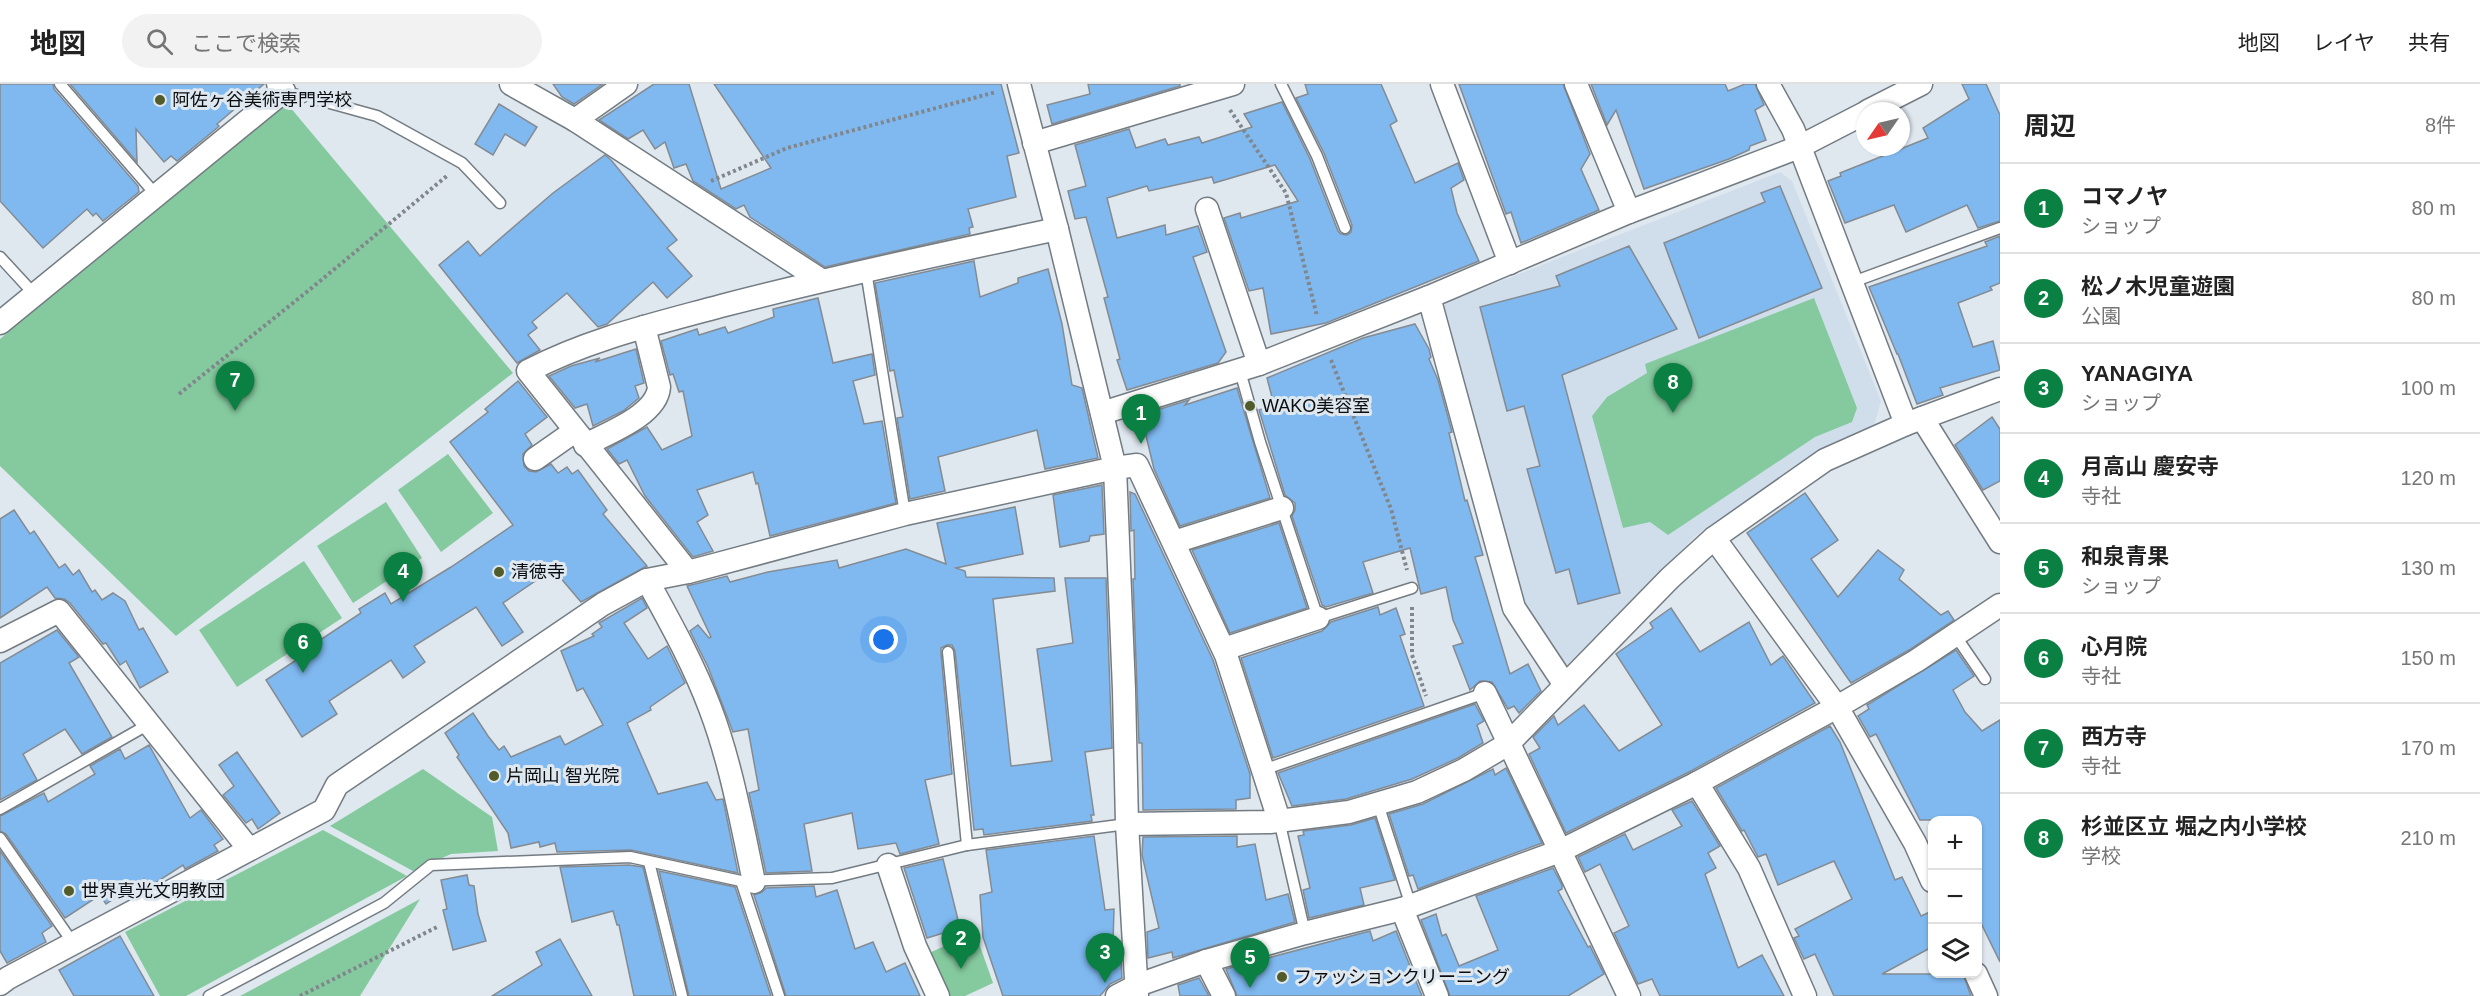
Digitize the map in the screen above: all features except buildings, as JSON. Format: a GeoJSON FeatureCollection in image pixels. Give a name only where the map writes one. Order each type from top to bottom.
{"type":"FeatureCollection","features":[{"type":"Feature","properties":{"kind":"street"},"geometry":{"type":"LineString","coordinates":[[511,84],[575,120],[821,280]]}},
{"type":"Feature","properties":{"kind":"street"},"geometry":{"type":"LineString","coordinates":[[575,120],[626,84]]}},
{"type":"Feature","properties":{"kind":"street"},"geometry":{"type":"LineString","coordinates":[[1442,84],[1510,263]]}},
{"type":"Feature","properties":{"kind":"street"},"geometry":{"type":"LineString","coordinates":[[1576,84],[1629,212]]}},
{"type":"Feature","properties":{"kind":"street"},"geometry":{"type":"LineString","coordinates":[[1768,84],[1793,129],[1850,283],[1914,421],[2000,542]]}},
{"type":"Feature","properties":{"kind":"street"},"geometry":{"type":"LineString","coordinates":[[1886,102],[1921,84]]}},
{"type":"Feature","properties":{"kind":"street"},"geometry":{"type":"LineString","coordinates":[[1019,85],[1057,229],[1114,468],[1124,690],[1127,824],[1137,991]]}},
{"type":"Feature","properties":{"kind":"street"},"geometry":{"type":"LineString","coordinates":[[1034,143],[1225,87]]}},
{"type":"Feature","properties":{"kind":"street"},"geometry":{"type":"LineString","coordinates":[[0,323],[289,91]]}},
{"type":"Feature","properties":{"kind":"street"},"geometry":{"type":"LineString","coordinates":[[1102,413],[1250,368],[1429,297],[1629,212],[1799,147],[1856,118]]}},
{"type":"Feature","properties":{"kind":"street"},"geometry":{"type":"LineString","coordinates":[[1207,209],[1250,368]]}},
{"type":"Feature","properties":{"kind":"street"},"geometry":{"type":"LineString","coordinates":[[688,572],[528,371],[558,356],[644,327],[821,280],[1057,229]]}},
{"type":"Feature","properties":{"kind":"street"},"geometry":{"type":"LineString","coordinates":[[1429,297],[1514,608],[1565,685]]}},
{"type":"Feature","properties":{"kind":"street"},"geometry":{"type":"LineString","coordinates":[[535,459],[580,438],[644,413],[658,394],[659,387],[644,327]]}},
{"type":"Feature","properties":{"kind":"street"},"geometry":{"type":"LineString","coordinates":[[1127,824],[1280,820],[1349,812],[1417,792],[1464,770],[1508,744],[1670,578],[1714,538],[1825,460],[1914,421],[2000,389]]}},
{"type":"Feature","properties":{"kind":"street"},"geometry":{"type":"LineString","coordinates":[[0,984],[324,810],[337,785],[603,604],[647,580],[688,572],[905,514],[1114,468],[1137,465],[1224,649],[1280,820]]}},
{"type":"Feature","properties":{"kind":"street"},"geometry":{"type":"LineString","coordinates":[[1174,542],[1282,508]]}},
{"type":"Feature","properties":{"kind":"street"},"geometry":{"type":"LineString","coordinates":[[1714,538],[1837,707],[1915,843],[1928,872]]}},
{"type":"Feature","properties":{"kind":"street"},"geometry":{"type":"LineString","coordinates":[[647,580],[683,646],[711,709],[740,812],[748,881]]}},
{"type":"Feature","properties":{"kind":"street"},"geometry":{"type":"LineString","coordinates":[[1117,996],[1137,991],[1206,961],[1406,908],[1560,851],[1697,783],[1837,707],[1916,661],[2000,605]]}},
{"type":"Feature","properties":{"kind":"street"},"geometry":{"type":"LineString","coordinates":[[0,641],[59,611],[249,849]]}},
{"type":"Feature","properties":{"kind":"street"},"geometry":{"type":"LineString","coordinates":[[1224,649],[1318,618]]}},
{"type":"Feature","properties":{"kind":"street"},"geometry":{"type":"LineString","coordinates":[[1485,693],[1629,996]]}},
{"type":"Feature","properties":{"kind":"street"},"geometry":{"type":"LineString","coordinates":[[1697,783],[1749,868],[1805,996]]}},
{"type":"Feature","properties":{"kind":"street"},"geometry":{"type":"LineString","coordinates":[[888,866],[915,946],[938,996]]}},
{"type":"Feature","properties":{"kind":"street"},"geometry":{"type":"LineString","coordinates":[[1406,908],[1437,996]]}},
{"type":"Feature","properties":{"kind":"street"},"geometry":{"type":"LineString","coordinates":[[1206,961],[1224,996]]}},
{"type":"Feature","properties":{"kind":"street"},"geometry":{"type":"LineString","coordinates":[[1978,978],[1986,996]]}},
{"type":"Feature","properties":{"kind":"lane"},"geometry":{"type":"LineString","coordinates":[[60,84],[157,197]]}},
{"type":"Feature","properties":{"kind":"lane"},"geometry":{"type":"LineString","coordinates":[[1281,84],[1317,156],[1345,228]]}},
{"type":"Feature","properties":{"kind":"lane"},"geometry":{"type":"LineString","coordinates":[[319,100],[377,116],[462,163],[500,203]]}},
{"type":"Feature","properties":{"kind":"lane"},"geometry":{"type":"LineString","coordinates":[[1850,283],[2000,228]]}},
{"type":"Feature","properties":{"kind":"lane"},"geometry":{"type":"LineString","coordinates":[[0,257],[34,295]]}},
{"type":"Feature","properties":{"kind":"lane"},"geometry":{"type":"LineString","coordinates":[[866,271],[905,514]]}},
{"type":"Feature","properties":{"kind":"lane"},"geometry":{"type":"LineString","coordinates":[[1250,368],[1282,508],[1318,618],[1412,588]]}},
{"type":"Feature","properties":{"kind":"lane"},"geometry":{"type":"LineString","coordinates":[[1956,635],[1985,679]]}},
{"type":"Feature","properties":{"kind":"lane"},"geometry":{"type":"LineString","coordinates":[[948,652],[967,845]]}},
{"type":"Feature","properties":{"kind":"lane"},"geometry":{"type":"LineString","coordinates":[[1263,770],[1485,693]]}},
{"type":"Feature","properties":{"kind":"lane"},"geometry":{"type":"LineString","coordinates":[[0,809],[149,724]]}},
{"type":"Feature","properties":{"kind":"lane"},"geometry":{"type":"LineString","coordinates":[[1378,804],[1406,908]]}},
{"type":"Feature","properties":{"kind":"lane"},"geometry":{"type":"LineString","coordinates":[[1280,820],[1305,933]]}},
{"type":"Feature","properties":{"kind":"lane"},"geometry":{"type":"LineString","coordinates":[[209,996],[384,903],[431,865],[630,857],[748,881],[832,878],[967,845],[1127,824]]}},
{"type":"Feature","properties":{"kind":"lane"},"geometry":{"type":"LineString","coordinates":[[0,838],[73,943]]}},
{"type":"Feature","properties":{"kind":"lane"},"geometry":{"type":"LineString","coordinates":[[649,862],[682,996]]}},
{"type":"Feature","properties":{"kind":"lane"},"geometry":{"type":"LineString","coordinates":[[748,881],[778,996]]}},
{"type":"Feature","properties":{"kind":"path"},"geometry":{"type":"LineString","coordinates":[[685,192],[787,148],[1019,85]]}},
{"type":"Feature","properties":{"kind":"path"},"geometry":{"type":"LineString","coordinates":[[1225,87],[1243,132],[1286,193],[1323,338],[1391,509],[1412,588],[1412,655],[1432,711]]}},
{"type":"Feature","properties":{"kind":"path"},"geometry":{"type":"LineString","coordinates":[[179,394],[462,163]]}},
{"type":"Feature","properties":{"kind":"path"},"geometry":{"type":"LineString","coordinates":[[300,996],[440,926]]}},
{"type":"Feature","properties":{"kind":"shaded area"},"geometry":{"type":"Polygon","coordinates":[[[1780,172],[1792,181],[1881,401],[1874,425],[1830,444],[1695,536],[1571,670],[1561,664],[1522,607],[1441,311],[1447,302],[1780,172]]]}},
{"type":"Feature","properties":{"kind":"green space"},"geometry":{"type":"Polygon","coordinates":[[[284,100],[513,373],[176,636],[0,466],[0,339],[284,100]]]}},
{"type":"Feature","properties":{"kind":"green space"},"geometry":{"type":"Polygon","coordinates":[[[1814,298],[1857,408],[1852,422],[1815,437],[1668,535],[1650,522],[1623,528],[1592,416],[1607,397],[1647,373],[1645,364],[1814,298]]]}},
{"type":"Feature","properties":{"kind":"green space"},"geometry":{"type":"Polygon","coordinates":[[[448,454],[493,513],[441,552],[398,490],[448,454]]]}},
{"type":"Feature","properties":{"kind":"green space"},"geometry":{"type":"Polygon","coordinates":[[[386,502],[422,558],[353,603],[317,546],[386,502]]]}},
{"type":"Feature","properties":{"kind":"green space"},"geometry":{"type":"Polygon","coordinates":[[[304,561],[342,618],[237,687],[199,630],[304,561]]]}},
{"type":"Feature","properties":{"kind":"green space"},"geometry":{"type":"Polygon","coordinates":[[[423,769],[492,817],[498,851],[451,854],[413,871],[330,826],[423,769]]]}},
{"type":"Feature","properties":{"kind":"green space"},"geometry":{"type":"Polygon","coordinates":[[[323,830],[407,876],[186,996],[160,996],[125,932],[323,830]]]}},
{"type":"Feature","properties":{"kind":"green space"},"geometry":{"type":"Polygon","coordinates":[[[420,899],[360,996],[240,996],[420,899]]]}},
{"type":"Feature","properties":{"kind":"green space"},"geometry":{"type":"Polygon","coordinates":[[[975,932],[993,983],[965,996],[947,996],[927,954],[975,932]]]}},
{"type":"Feature","properties":{"kind":"place","name":"阿佐ヶ谷美術専門学校"},"geometry":{"type":"Point","coordinates":[160,100]}},
{"type":"Feature","properties":{"kind":"place","name":"WAKO美容室"},"geometry":{"type":"Point","coordinates":[1250,406]}},
{"type":"Feature","properties":{"kind":"place","name":"西方寺"},"geometry":{"type":"Point","coordinates":[235,411]}},
{"type":"Feature","properties":{"kind":"place","name":"杉並区立 堀之内小学校"},"geometry":{"type":"Point","coordinates":[1673,413]}},
{"type":"Feature","properties":{"kind":"place","name":"コマノヤ"},"geometry":{"type":"Point","coordinates":[1141,444]}},
{"type":"Feature","properties":{"kind":"place","name":"清徳寺"},"geometry":{"type":"Point","coordinates":[499,572]}},
{"type":"Feature","properties":{"kind":"place","name":"月高山 慶安寺"},"geometry":{"type":"Point","coordinates":[403,602]}},
{"type":"Feature","properties":{"kind":"place","name":"心月院"},"geometry":{"type":"Point","coordinates":[303,673]}},
{"type":"Feature","properties":{"kind":"place","name":"片岡山 智光院"},"geometry":{"type":"Point","coordinates":[494,776]}},
{"type":"Feature","properties":{"kind":"place","name":"世界真光文明教団"},"geometry":{"type":"Point","coordinates":[69,891]}},
{"type":"Feature","properties":{"kind":"place","name":"松ノ木児童遊園"},"geometry":{"type":"Point","coordinates":[961,969]}},
{"type":"Feature","properties":{"kind":"place","name":"ファッションクリーニング"},"geometry":{"type":"Point","coordinates":[1282,977]}},
{"type":"Feature","properties":{"kind":"place","name":"YANAGIYA"},"geometry":{"type":"Point","coordinates":[1105,983]}},
{"type":"Feature","properties":{"kind":"place","name":"和泉青果"},"geometry":{"type":"Point","coordinates":[1250,988]}}]}
